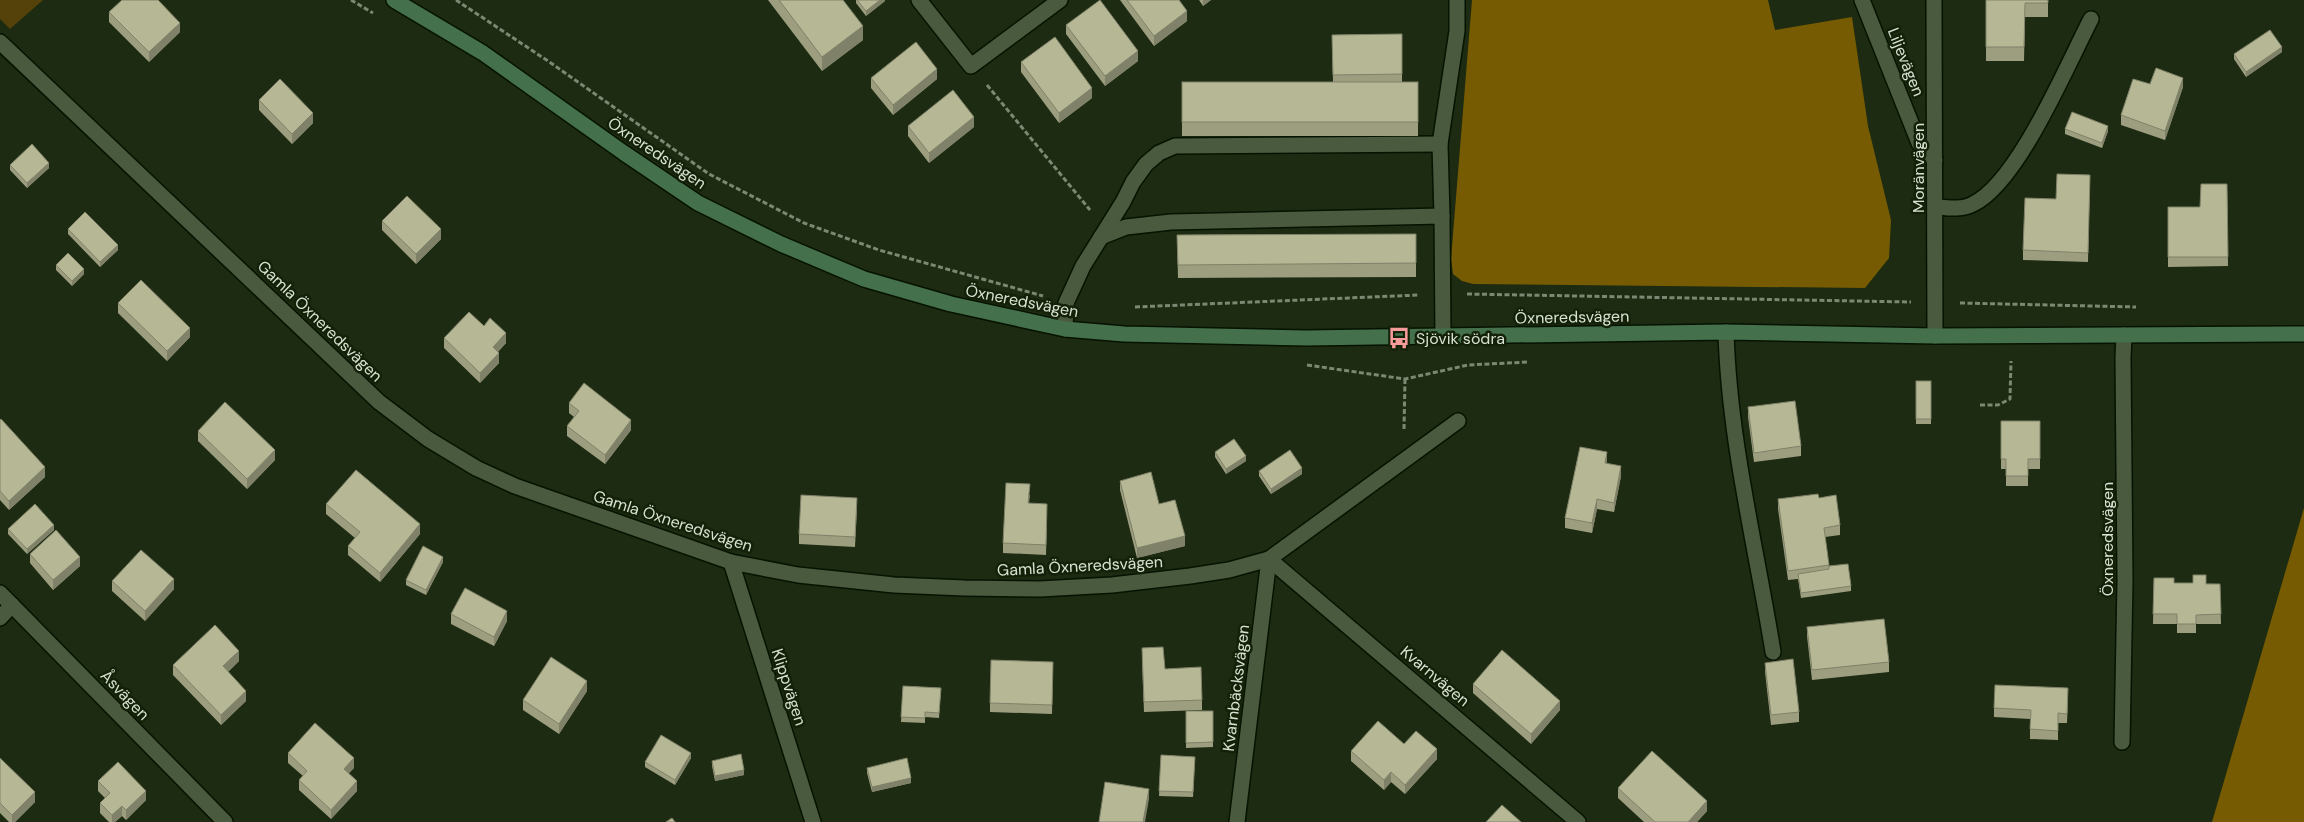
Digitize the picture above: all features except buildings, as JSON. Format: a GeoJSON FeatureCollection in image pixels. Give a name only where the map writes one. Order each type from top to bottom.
{"type":"FeatureCollection","features":[{"type":"Feature","properties":{"kind":"street","name":"Öxneredsvägen"},"geometry":{"type":"LineString","coordinates":[[394,0],[483,53],[698,203],[781,244],[864,279],[950,304],[1065,329],[1169,336],[1306,338],[1726,332],[1935,336],[2304,334]]}},
{"type":"Feature","properties":{"kind":"street"},"geometry":{"type":"LineString","coordinates":[[919,0],[971,66],[1060,0]]}},
{"type":"Feature","properties":{"kind":"street"},"geometry":{"type":"LineString","coordinates":[[1442,337],[1440,144],[1457,31],[1457,0]]}},
{"type":"Feature","properties":{"kind":"street","name":"Liljevägen"},"geometry":{"type":"LineString","coordinates":[[1862,0],[1919,143],[1935,160]]}},
{"type":"Feature","properties":{"kind":"street","name":"Moränvägen"},"geometry":{"type":"LineString","coordinates":[[1934,0],[1935,336]]}},
{"type":"Feature","properties":{"kind":"street"},"geometry":{"type":"LineString","coordinates":[[1936,207],[1959,208],[1972,205],[1989,195],[2006,177],[2034,131],[2091,19]]}},
{"type":"Feature","properties":{"kind":"street","name":"Gamla Öxneredsvägen"},"geometry":{"type":"LineString","coordinates":[[0,42],[379,402],[428,439],[476,468],[515,486],[730,562],[798,575],[894,585],[1040,589],[1112,585],[1228,570],[1269,559],[1458,420]]}},
{"type":"Feature","properties":{"kind":"street"},"geometry":{"type":"LineString","coordinates":[[1065,329],[1066,303],[1083,266],[1133,182],[1146,164],[1159,152],[1175,146],[1440,144]]}},
{"type":"Feature","properties":{"kind":"street"},"geometry":{"type":"LineString","coordinates":[[1101,237],[1126,228],[1171,222],[1442,216]]}},
{"type":"Feature","properties":{"kind":"street"},"geometry":{"type":"LineString","coordinates":[[1726,332],[1727,359],[1738,452],[1773,652]]}},
{"type":"Feature","properties":{"kind":"street","name":"Öxneredsvägen"},"geometry":{"type":"LineString","coordinates":[[2122,742],[2125,581],[2124,335]]}},
{"type":"Feature","properties":{"kind":"street","name":"Kvarnbäcksvägen"},"geometry":{"type":"LineString","coordinates":[[1238,822],[1269,559]]}},
{"type":"Feature","properties":{"kind":"street","name":"Kvarnvägen"},"geometry":{"type":"LineString","coordinates":[[1269,559],[1578,822]]}},
{"type":"Feature","properties":{"kind":"street","name":"Klippvägen"},"geometry":{"type":"LineString","coordinates":[[730,562],[813,822]]}},
{"type":"Feature","properties":{"kind":"street","name":"Åsvägen"},"geometry":{"type":"LineString","coordinates":[[0,593],[225,822]]}},
{"type":"Feature","properties":{"kind":"street"},"geometry":{"type":"LineString","coordinates":[[0,618],[12,605]]}},
{"type":"Feature","properties":{"kind":"path"},"geometry":{"type":"LineString","coordinates":[[351,0],[376,14]]}},
{"type":"Feature","properties":{"kind":"path"},"geometry":{"type":"LineString","coordinates":[[456,0],[548,61],[708,174],[804,223],[879,250],[1066,303]]}},
{"type":"Feature","properties":{"kind":"path"},"geometry":{"type":"LineString","coordinates":[[971,66],[1093,214],[1110,223]]}},
{"type":"Feature","properties":{"kind":"path"},"geometry":{"type":"LineString","coordinates":[[1131,307],[1442,294],[2137,308]]}},
{"type":"Feature","properties":{"kind":"path"},"geometry":{"type":"LineString","coordinates":[[1980,406],[1998,405],[2010,399],[2011,358],[2002,358]]}},
{"type":"Feature","properties":{"kind":"path"},"geometry":{"type":"LineString","coordinates":[[1304,365],[1405,379],[1468,365],[1535,362]]}},
{"type":"Feature","properties":{"kind":"path"},"geometry":{"type":"LineString","coordinates":[[1405,379],[1405,435],[1414,453]]}},
{"type":"Feature","properties":{"kind":"shaded area"},"geometry":{"type":"Polygon","coordinates":[[[0,0],[43,0],[10,29],[0,19],[0,0]]]}},
{"type":"Feature","properties":{"kind":"shaded area"},"geometry":{"type":"Polygon","coordinates":[[[1472,0],[1768,0],[1775,30],[1852,17],[1868,126],[1891,220],[1889,258],[1865,288],[1473,284],[1462,281],[1453,274],[1451,259],[1472,0]]]}},
{"type":"Feature","properties":{"kind":"shaded area"},"geometry":{"type":"Polygon","coordinates":[[[2304,508],[2304,822],[2212,822],[2304,508]]]}},
{"type":"Feature","properties":{"kind":"place","name":"Sjövik södra"},"geometry":{"type":"Point","coordinates":[1399,338]}}]}
